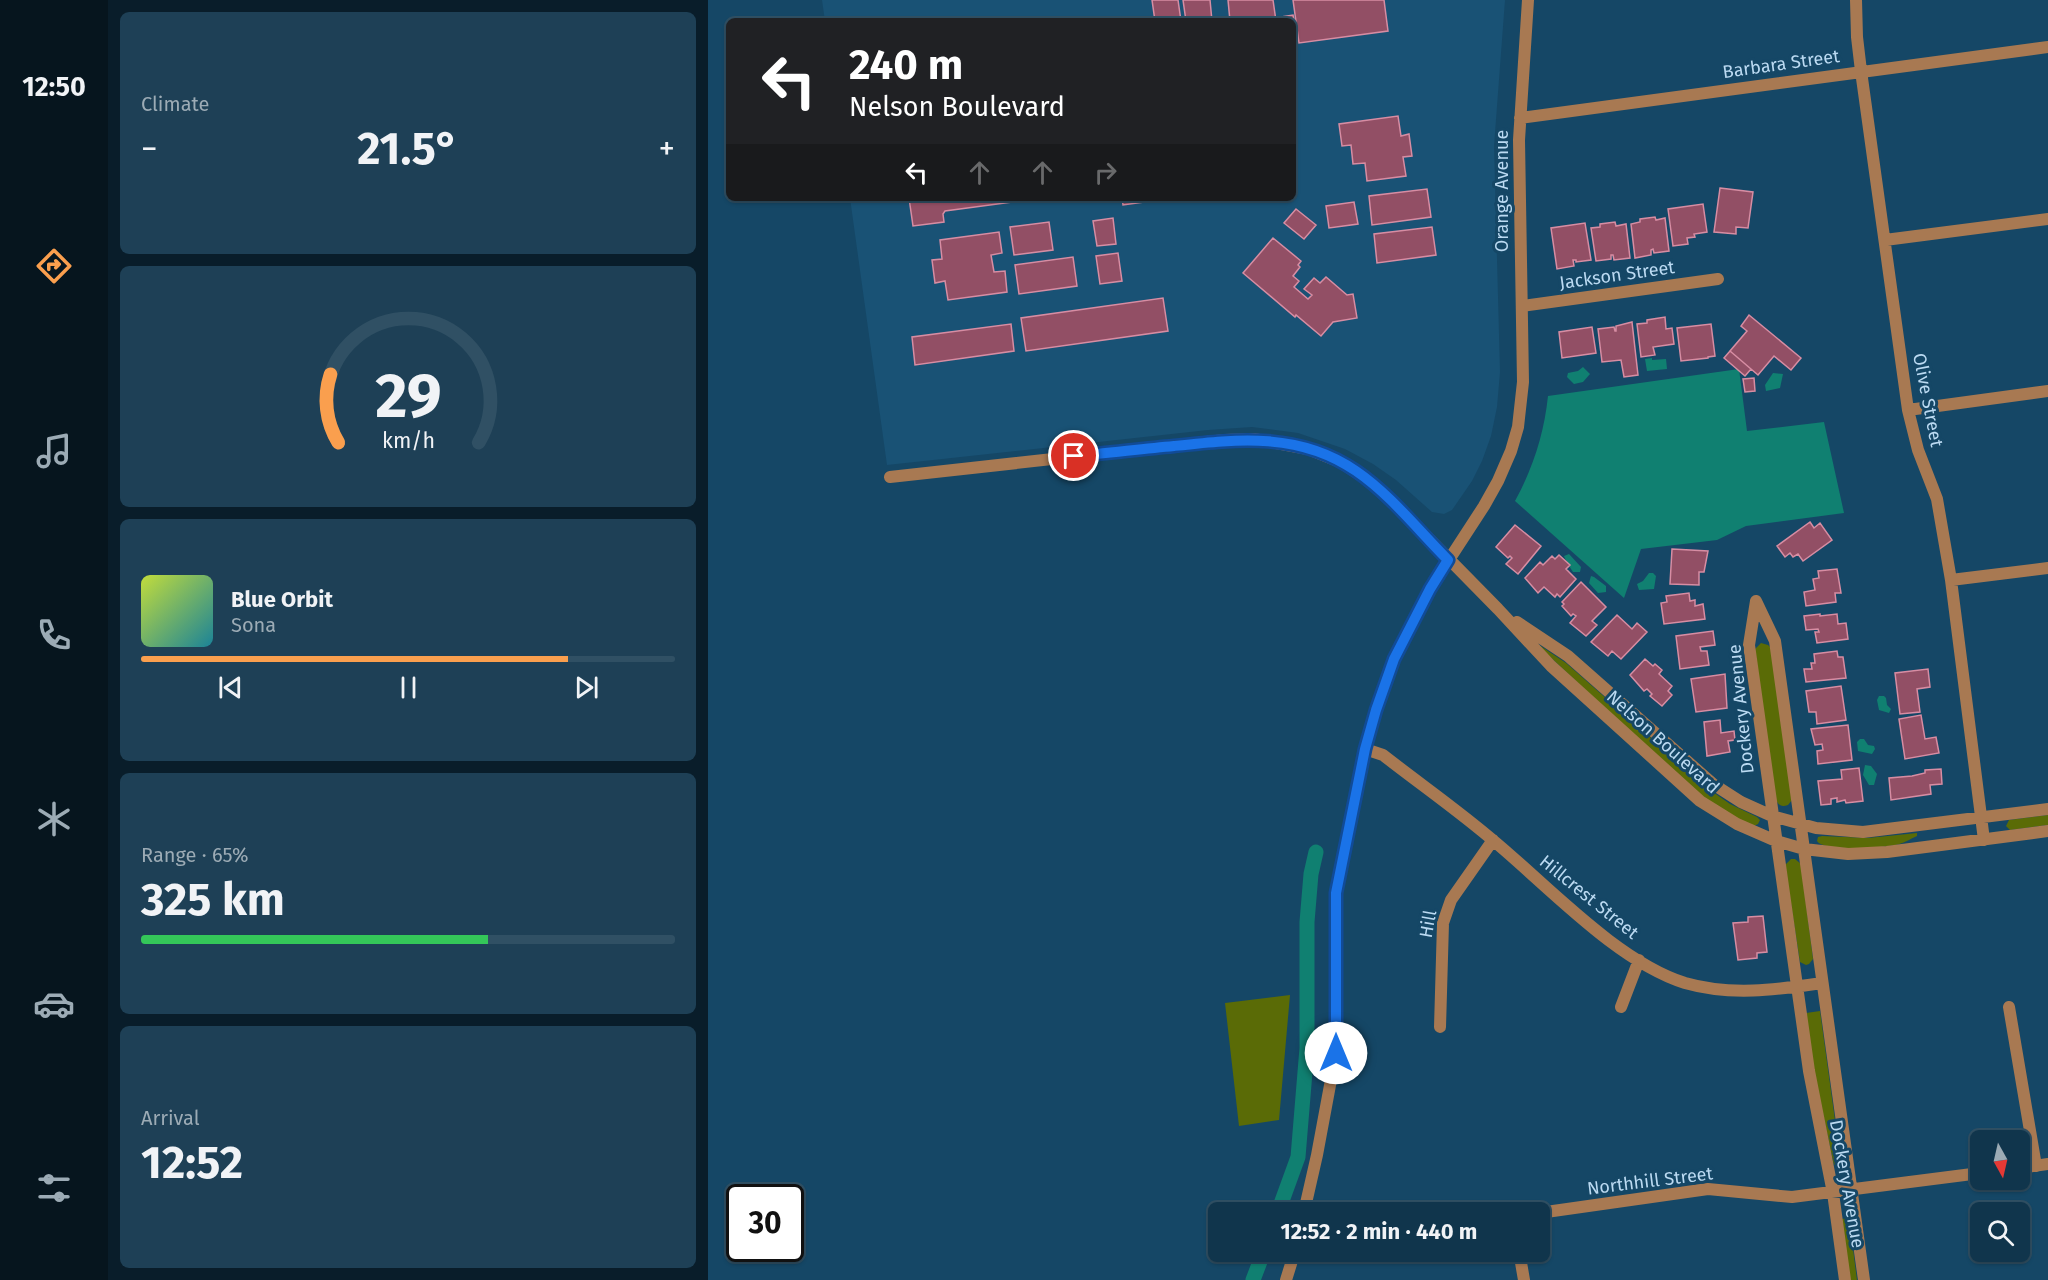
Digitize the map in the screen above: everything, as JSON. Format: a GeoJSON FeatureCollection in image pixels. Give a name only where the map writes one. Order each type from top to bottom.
{"type":"FeatureCollection","features":[{"type":"Feature","properties":{"kind":"street","name":"Orange Avenue"},"geometry":{"type":"LineString","coordinates":[[1306,1202],[1336,1053],[1336,893],[1365,749],[1394,659],[1430,589],[1484,506],[1505,466],[1518,427],[1523,382],[1520,118],[1528,0]]}},
{"type":"Feature","properties":{"kind":"street","name":"Olive Street"},"geometry":{"type":"LineString","coordinates":[[1856,0],[1861,71],[1908,410],[1918,450],[1936,499],[1951,580],[1984,840]]}},
{"type":"Feature","properties":{"kind":"street","name":"Barbara Street"},"geometry":{"type":"LineString","coordinates":[[1520,118],[2048,47]]}},
{"type":"Feature","properties":{"kind":"street"},"geometry":{"type":"LineString","coordinates":[[1885,240],[2048,219]]}},
{"type":"Feature","properties":{"kind":"street","name":"Jackson Street"},"geometry":{"type":"LineString","coordinates":[[1522,306],[1718,279]]}},
{"type":"Feature","properties":{"kind":"street"},"geometry":{"type":"LineString","coordinates":[[1908,410],[2048,391]]}},
{"type":"Feature","properties":{"kind":"street","name":"Nelson Boulevard"},"geometry":{"type":"LineString","coordinates":[[890,477],[1225,440],[1254,439],[1325,455],[1354,470],[1386,495],[1551,666],[1700,801],[1737,824],[1776,841],[1804,849],[1848,854],[1874,854],[2048,831]]}},
{"type":"Feature","properties":{"kind":"street"},"geometry":{"type":"LineString","coordinates":[[1951,580],[2048,568]]}},
{"type":"Feature","properties":{"kind":"street","name":"Dockery Avenue"},"geometry":{"type":"LineString","coordinates":[[1845,1280],[1833,1193],[1809,1071],[1749,645],[1756,602],[1775,641],[1864,1280]]}},
{"type":"Feature","properties":{"kind":"street","name":"Nelson Boulevard"},"geometry":{"type":"LineString","coordinates":[[1498,609],[1568,656],[1713,784],[1741,802],[1772,816],[1801,825],[1834,831],[1863,832],[2048,809]]}},
{"type":"Feature","properties":{"kind":"street","name":"Hillcrest Street"},"geometry":{"type":"LineString","coordinates":[[1365,749],[1383,755],[1493,840],[1604,937],[1660,973],[1686,983],[1736,991],[1821,983]]}},
{"type":"Feature","properties":{"kind":"street","name":"Hill"},"geometry":{"type":"LineString","coordinates":[[1440,1027],[1443,923],[1451,900],[1493,840]]}},
{"type":"Feature","properties":{"kind":"street"},"geometry":{"type":"LineString","coordinates":[[1621,1007],[1639,960]]}},
{"type":"Feature","properties":{"kind":"street"},"geometry":{"type":"LineString","coordinates":[[2009,1007],[2042,1165]]}},
{"type":"Feature","properties":{"kind":"street","name":"Northhill Street"},"geometry":{"type":"LineString","coordinates":[[1550,1211],[1708,1189],[1779,1197],[1851,1191],[1970,1174]]}},
{"type":"Feature","properties":{"kind":"street"},"geometry":{"type":"LineString","coordinates":[[1286,1280],[1292,1262]]}},
{"type":"Feature","properties":{"kind":"street"},"geometry":{"type":"LineString","coordinates":[[1522,1262],[1524,1280]]}},
{"type":"Feature","properties":{"kind":"shaded area"},"geometry":{"type":"Polygon","coordinates":[[[822,0],[1505,0],[1494,146],[1500,372],[1497,407],[1491,436],[1482,461],[1472,481],[1452,510],[1444,514],[1432,512],[1396,480],[1345,449],[1298,433],[1252,427],[887,465],[850,201],[1296,201],[1296,18],[825,18],[822,0]]]}},
{"type":"Feature","properties":{"kind":"shaded area"},"geometry":{"type":"Polygon","coordinates":[[[1652,358],[1652,360],[1666,359],[1667,369],[1647,371],[1645,359],[1652,358]]]}},
{"type":"Feature","properties":{"kind":"shaded area"},"geometry":{"type":"Polygon","coordinates":[[[1583,367],[1590,374],[1583,382],[1574,384],[1567,377],[1568,373],[1578,371],[1583,367]]]}},
{"type":"Feature","properties":{"kind":"shaded area"},"geometry":{"type":"Polygon","coordinates":[[[1739,369],[1747,431],[1824,422],[1844,513],[1746,526],[1717,540],[1641,549],[1624,598],[1515,501],[1537,450],[1548,396],[1739,369]]]}},
{"type":"Feature","properties":{"kind":"shaded area"},"geometry":{"type":"Polygon","coordinates":[[[1773,373],[1783,374],[1780,388],[1766,391],[1765,385],[1773,373]]]}},
{"type":"Feature","properties":{"kind":"shaded area"},"geometry":{"type":"Polygon","coordinates":[[[1569,554],[1581,567],[1580,572],[1573,572],[1564,556],[1569,554]]]}},
{"type":"Feature","properties":{"kind":"shaded area"},"geometry":{"type":"Polygon","coordinates":[[[1649,573],[1656,576],[1654,589],[1639,590],[1637,584],[1643,581],[1649,573]]]}},
{"type":"Feature","properties":{"kind":"shaded area"},"geometry":{"type":"Polygon","coordinates":[[[1591,576],[1606,586],[1606,592],[1598,593],[1589,583],[1591,576]]]}},
{"type":"Feature","properties":{"kind":"shaded area"},"geometry":{"type":"Polygon","coordinates":[[[1533,641],[1566,663],[1710,790],[1730,804],[1757,817],[1760,820],[1758,824],[1754,826],[1720,809],[1690,786],[1533,641]]]}},
{"type":"Feature","properties":{"kind":"shaded area"},"geometry":{"type":"Polygon","coordinates":[[[1761,643],[1771,648],[1792,800],[1784,806],[1776,800],[1755,649],[1761,643]]]}},
{"type":"Feature","properties":{"kind":"shaded area"},"geometry":{"type":"Polygon","coordinates":[[[1879,696],[1886,698],[1887,705],[1891,709],[1889,713],[1879,710],[1877,700],[1879,696]]]}},
{"type":"Feature","properties":{"kind":"shaded area"},"geometry":{"type":"Polygon","coordinates":[[[1860,739],[1874,746],[1872,754],[1858,751],[1857,742],[1860,739]]]}},
{"type":"Feature","properties":{"kind":"shaded area"},"geometry":{"type":"Polygon","coordinates":[[[1865,765],[1871,766],[1877,774],[1874,785],[1869,785],[1863,775],[1865,765]]]}},
{"type":"Feature","properties":{"kind":"shaded area"},"geometry":{"type":"Polygon","coordinates":[[[2048,815],[2048,825],[2010,830],[2006,826],[2009,820],[2048,815]]]}},
{"type":"Feature","properties":{"kind":"shaded area"},"geometry":{"type":"Polygon","coordinates":[[[1917,833],[1917,836],[1901,844],[1878,847],[1830,847],[1817,841],[1818,837],[1822,836],[1868,838],[1917,833]]]}},
{"type":"Feature","properties":{"kind":"shaded area"},"geometry":{"type":"Polygon","coordinates":[[[1791,859],[1801,864],[1813,959],[1806,965],[1800,962],[1785,865],[1791,859]]]}},
{"type":"Feature","properties":{"kind":"shaded area"},"geometry":{"type":"Polygon","coordinates":[[[1290,995],[1279,1120],[1239,1126],[1225,1003],[1290,995]]]}},
{"type":"Feature","properties":{"kind":"shaded area"},"geometry":{"type":"Polygon","coordinates":[[[1820,1011],[1841,1164],[1834,1165],[1815,1077],[1806,1013],[1820,1011]]]}},
{"type":"Feature","properties":{"kind":"shaded area"},"geometry":{"type":"Polygon","coordinates":[[[1849,1218],[1857,1280],[1850,1280],[1842,1219],[1849,1218]]]}},
{"type":"Feature","properties":{"kind":"building"},"geometry":{"type":"Polygon","coordinates":[[[1152,0],[1178,0],[1181,18],[1155,18],[1152,0]]]}},
{"type":"Feature","properties":{"kind":"building"},"geometry":{"type":"Polygon","coordinates":[[[1183,0],[1210,0],[1212,18],[1186,18],[1183,0]]]}},
{"type":"Feature","properties":{"kind":"building"},"geometry":{"type":"Polygon","coordinates":[[[1228,0],[1273,0],[1276,18],[1230,18],[1228,0]]]}},
{"type":"Feature","properties":{"kind":"building"},"geometry":{"type":"Polygon","coordinates":[[[1293,0],[1384,0],[1388,31],[1299,43],[1293,0]]]}},
{"type":"Feature","properties":{"kind":"building"},"geometry":{"type":"Polygon","coordinates":[[[1293,15],[1294,18],[1280,18],[1293,15]]]}},
{"type":"Feature","properties":{"kind":"building"},"geometry":{"type":"Polygon","coordinates":[[[1398,116],[1401,136],[1409,134],[1412,156],[1403,157],[1406,176],[1367,181],[1365,163],[1353,164],[1351,145],[1342,146],[1339,124],[1398,116]]]}},
{"type":"Feature","properties":{"kind":"building"},"geometry":{"type":"Polygon","coordinates":[[[1720,188],[1753,192],[1748,228],[1736,227],[1736,234],[1714,232],[1720,188]]]}},
{"type":"Feature","properties":{"kind":"building"},"geometry":{"type":"Polygon","coordinates":[[[1427,189],[1431,217],[1372,225],[1369,196],[1427,189]]]}},
{"type":"Feature","properties":{"kind":"building"},"geometry":{"type":"Polygon","coordinates":[[[909,201],[1020,201],[945,211],[944,222],[913,226],[909,201]]]}},
{"type":"Feature","properties":{"kind":"building"},"geometry":{"type":"Polygon","coordinates":[[[1122,201],[1151,201],[1123,205],[1122,201]]]}},
{"type":"Feature","properties":{"kind":"building"},"geometry":{"type":"Polygon","coordinates":[[[1354,202],[1358,224],[1329,228],[1326,206],[1354,202]]]}},
{"type":"Feature","properties":{"kind":"building"},"geometry":{"type":"Polygon","coordinates":[[[1703,204],[1707,232],[1694,234],[1695,237],[1687,238],[1688,244],[1673,246],[1668,209],[1703,204]]]}},
{"type":"Feature","properties":{"kind":"building"},"geometry":{"type":"Polygon","coordinates":[[[1296,209],[1316,225],[1304,239],[1284,223],[1296,209]]]}},
{"type":"Feature","properties":{"kind":"building"},"geometry":{"type":"Polygon","coordinates":[[[1655,217],[1656,220],[1665,218],[1669,251],[1654,253],[1653,249],[1651,255],[1635,258],[1631,224],[1640,222],[1640,219],[1655,217]]]}},
{"type":"Feature","properties":{"kind":"building"},"geometry":{"type":"Polygon","coordinates":[[[1113,218],[1116,244],[1097,246],[1093,221],[1113,218]]]}},
{"type":"Feature","properties":{"kind":"building"},"geometry":{"type":"Polygon","coordinates":[[[1049,222],[1053,250],[1014,255],[1010,227],[1049,222]]]}},
{"type":"Feature","properties":{"kind":"building"},"geometry":{"type":"Polygon","coordinates":[[[1615,222],[1616,226],[1626,224],[1630,258],[1614,260],[1611,255],[1611,259],[1596,261],[1591,228],[1615,222]]]}},
{"type":"Feature","properties":{"kind":"building"},"geometry":{"type":"Polygon","coordinates":[[[1585,223],[1591,260],[1576,262],[1573,260],[1574,266],[1557,269],[1551,228],[1585,223]]]}},
{"type":"Feature","properties":{"kind":"building"},"geometry":{"type":"Polygon","coordinates":[[[1432,227],[1436,255],[1377,263],[1374,234],[1432,227]]]}},
{"type":"Feature","properties":{"kind":"building"},"geometry":{"type":"Polygon","coordinates":[[[999,232],[1002,253],[991,255],[994,272],[1005,271],[1007,292],[948,300],[945,281],[935,283],[932,260],[942,259],[940,240],[999,232]]]}},
{"type":"Feature","properties":{"kind":"building"},"geometry":{"type":"Polygon","coordinates":[[[1273,238],[1301,261],[1298,265],[1300,267],[1293,276],[1299,281],[1294,287],[1308,299],[1312,295],[1304,289],[1314,278],[1320,283],[1326,277],[1347,295],[1353,294],[1357,318],[1333,322],[1321,336],[1243,273],[1273,238]]]}},
{"type":"Feature","properties":{"kind":"building"},"geometry":{"type":"Polygon","coordinates":[[[1118,253],[1122,281],[1100,284],[1096,256],[1118,253]]]}},
{"type":"Feature","properties":{"kind":"building"},"geometry":{"type":"Polygon","coordinates":[[[1073,257],[1077,286],[1019,294],[1015,265],[1073,257]]]}},
{"type":"Feature","properties":{"kind":"building"},"geometry":{"type":"Polygon","coordinates":[[[1163,298],[1168,331],[1026,351],[1021,318],[1163,298]]]}},
{"type":"Feature","properties":{"kind":"building"},"geometry":{"type":"Polygon","coordinates":[[[1749,315],[1801,358],[1791,370],[1774,356],[1758,375],[1730,351],[1747,331],[1741,326],[1749,315]]]}},
{"type":"Feature","properties":{"kind":"building"},"geometry":{"type":"Polygon","coordinates":[[[1665,317],[1666,329],[1672,328],[1674,344],[1653,347],[1655,355],[1641,357],[1637,324],[1665,317]]]}},
{"type":"Feature","properties":{"kind":"building"},"geometry":{"type":"Polygon","coordinates":[[[1632,322],[1638,375],[1624,377],[1621,360],[1602,362],[1598,329],[1614,327],[1616,331],[1616,326],[1632,322]]]}},
{"type":"Feature","properties":{"kind":"building"},"geometry":{"type":"Polygon","coordinates":[[[1011,324],[1014,351],[915,365],[912,337],[1011,324]]]}},
{"type":"Feature","properties":{"kind":"building"},"geometry":{"type":"Polygon","coordinates":[[[1711,324],[1715,356],[1681,361],[1677,328],[1711,324]]]}},
{"type":"Feature","properties":{"kind":"building"},"geometry":{"type":"Polygon","coordinates":[[[1592,327],[1596,353],[1562,358],[1559,332],[1592,327]]]}},
{"type":"Feature","properties":{"kind":"building"},"geometry":{"type":"Polygon","coordinates":[[[1730,351],[1751,369],[1745,376],[1724,358],[1730,351]]]}},
{"type":"Feature","properties":{"kind":"building"},"geometry":{"type":"Polygon","coordinates":[[[1754,378],[1755,391],[1745,392],[1743,379],[1754,378]]]}},
{"type":"Feature","properties":{"kind":"building"},"geometry":{"type":"Polygon","coordinates":[[[1810,522],[1814,528],[1820,523],[1832,540],[1803,561],[1798,554],[1793,557],[1790,553],[1785,557],[1777,546],[1810,522]]]}},
{"type":"Feature","properties":{"kind":"building"},"geometry":{"type":"Polygon","coordinates":[[[1515,525],[1541,546],[1518,574],[1506,564],[1512,558],[1510,556],[1508,558],[1496,547],[1515,525]]]}},
{"type":"Feature","properties":{"kind":"building"},"geometry":{"type":"Polygon","coordinates":[[[1672,549],[1708,551],[1704,572],[1699,572],[1699,585],[1670,584],[1672,549]]]}},
{"type":"Feature","properties":{"kind":"building"},"geometry":{"type":"Polygon","coordinates":[[[1559,555],[1570,565],[1566,569],[1576,579],[1560,597],[1557,594],[1555,597],[1544,587],[1538,593],[1525,578],[1540,562],[1543,565],[1552,556],[1555,559],[1559,555]]]}},
{"type":"Feature","properties":{"kind":"building"},"geometry":{"type":"Polygon","coordinates":[[[1837,569],[1841,593],[1835,593],[1836,602],[1806,606],[1804,592],[1815,590],[1813,579],[1819,578],[1818,571],[1837,569]]]}},
{"type":"Feature","properties":{"kind":"building"},"geometry":{"type":"Polygon","coordinates":[[[1581,582],[1606,607],[1592,621],[1597,625],[1586,636],[1570,623],[1576,616],[1573,614],[1571,616],[1562,606],[1564,604],[1562,602],[1581,582]]]}},
{"type":"Feature","properties":{"kind":"building"},"geometry":{"type":"Polygon","coordinates":[[[1689,593],[1690,601],[1695,600],[1695,606],[1703,604],[1705,619],[1664,624],[1661,603],[1667,602],[1666,596],[1689,593]]]}},
{"type":"Feature","properties":{"kind":"building"},"geometry":{"type":"Polygon","coordinates":[[[1820,614],[1820,616],[1837,614],[1838,624],[1846,623],[1848,639],[1817,643],[1815,632],[1819,632],[1818,629],[1806,630],[1804,616],[1820,614]]]}},
{"type":"Feature","properties":{"kind":"building"},"geometry":{"type":"Polygon","coordinates":[[[1617,615],[1632,629],[1637,623],[1647,632],[1621,659],[1612,651],[1608,656],[1591,642],[1617,615]]]}},
{"type":"Feature","properties":{"kind":"building"},"geometry":{"type":"Polygon","coordinates":[[[1713,631],[1715,645],[1700,647],[1701,651],[1707,651],[1709,665],[1680,669],[1676,636],[1713,631]]]}},
{"type":"Feature","properties":{"kind":"building"},"geometry":{"type":"Polygon","coordinates":[[[1837,651],[1838,657],[1843,657],[1846,678],[1806,682],[1804,669],[1812,669],[1811,663],[1815,663],[1814,654],[1837,651]]]}},
{"type":"Feature","properties":{"kind":"building"},"geometry":{"type":"Polygon","coordinates":[[[1645,659],[1662,670],[1659,674],[1672,686],[1668,691],[1672,695],[1662,706],[1630,675],[1645,659]]]}},
{"type":"Feature","properties":{"kind":"building"},"geometry":{"type":"Polygon","coordinates":[[[1928,669],[1930,687],[1917,689],[1920,712],[1900,714],[1895,673],[1928,669]]]}},
{"type":"Feature","properties":{"kind":"building"},"geometry":{"type":"Polygon","coordinates":[[[1725,674],[1727,708],[1696,712],[1691,679],[1725,674]]]}},
{"type":"Feature","properties":{"kind":"building"},"geometry":{"type":"Polygon","coordinates":[[[1841,686],[1846,720],[1817,724],[1816,712],[1809,712],[1806,691],[1841,686]]]}},
{"type":"Feature","properties":{"kind":"building"},"geometry":{"type":"Polygon","coordinates":[[[1921,715],[1925,739],[1936,737],[1939,753],[1905,759],[1899,719],[1921,715]]]}},
{"type":"Feature","properties":{"kind":"building"},"geometry":{"type":"Polygon","coordinates":[[[1720,720],[1721,733],[1734,731],[1735,740],[1728,741],[1730,752],[1707,756],[1704,722],[1720,720]]]}},
{"type":"Feature","properties":{"kind":"building"},"geometry":{"type":"Polygon","coordinates":[[[1848,725],[1852,760],[1818,764],[1817,751],[1823,750],[1822,744],[1815,745],[1811,729],[1848,725]]]}},
{"type":"Feature","properties":{"kind":"building"},"geometry":{"type":"Polygon","coordinates":[[[1859,768],[1863,801],[1837,802],[1837,798],[1831,799],[1831,804],[1821,805],[1818,781],[1842,779],[1841,770],[1859,768]]]}},
{"type":"Feature","properties":{"kind":"building"},"geometry":{"type":"Polygon","coordinates":[[[1941,769],[1942,784],[1930,785],[1931,794],[1891,800],[1889,778],[1912,776],[1925,773],[1925,770],[1941,769]]]}},
{"type":"Feature","properties":{"kind":"building"},"geometry":{"type":"Polygon","coordinates":[[[1763,916],[1767,952],[1757,953],[1757,958],[1738,960],[1733,923],[1748,922],[1748,917],[1763,916]]]}},
{"type":"Feature","properties":{"kind":"waterway"},"geometry":{"type":"LineString","coordinates":[[1282,1202],[1298,1157],[1307,1048],[1307,922],[1311,874],[1316,852]]}},
{"type":"Feature","properties":{"kind":"waterway"},"geometry":{"type":"LineString","coordinates":[[1253,1280],[1260,1262]]}},
{"type":"Feature","properties":{"kind":"route"},"geometry":{"type":"LineString","coordinates":[[1074,456],[1242,439],[1294,445],[1340,462],[1368,480],[1386,495],[1448,560],[1430,589],[1394,659],[1384,684],[1365,749],[1336,893],[1336,1053]]}}]}
